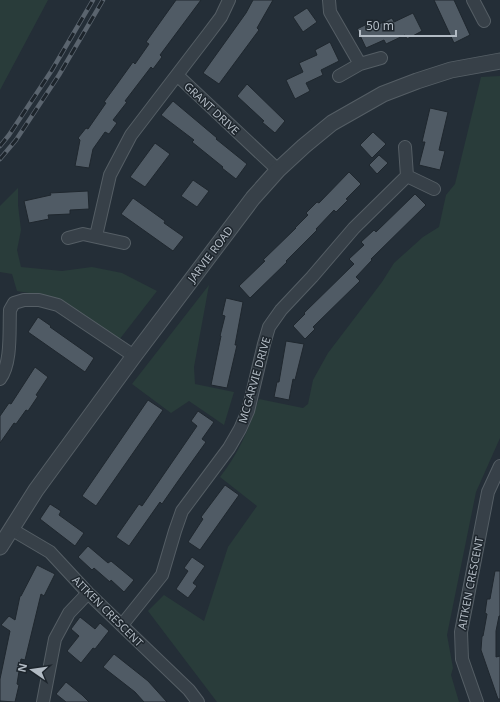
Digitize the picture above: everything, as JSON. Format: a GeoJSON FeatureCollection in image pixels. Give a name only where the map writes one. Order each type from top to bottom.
{"type":"FeatureCollection","features":[{"type":"Feature","properties":{"kind":"street","name":"GRANT DRIVE"},"geometry":{"type":"LineString","coordinates":[[229,0],[217,22],[177,75],[278,170]]}},
{"type":"Feature","properties":{"kind":"street"},"geometry":{"type":"LineString","coordinates":[[330,0],[330,12],[360,64]]}},
{"type":"Feature","properties":{"kind":"street"},"geometry":{"type":"LineString","coordinates":[[473,0],[484,21]]}},
{"type":"Feature","properties":{"kind":"street"},"geometry":{"type":"LineString","coordinates":[[339,76],[360,64],[381,58]]}},
{"type":"Feature","properties":{"kind":"street","name":"JARVIE ROAD"},"geometry":{"type":"LineString","coordinates":[[0,547],[36,490],[134,356],[253,198],[278,170],[332,123],[383,94],[451,70],[500,61]]}},
{"type":"Feature","properties":{"kind":"street"},"geometry":{"type":"LineString","coordinates":[[96,236],[110,175],[132,135],[177,75]]}},
{"type":"Feature","properties":{"kind":"street"},"geometry":{"type":"LineString","coordinates":[[405,147],[407,176],[434,189]]}},
{"type":"Feature","properties":{"kind":"street","name":"MCGARVIE DRIVE"},"geometry":{"type":"LineString","coordinates":[[122,625],[162,575],[174,530],[182,511],[229,448],[240,429],[248,411],[264,344],[270,327],[281,310],[312,277],[354,228],[407,176]]}},
{"type":"Feature","properties":{"kind":"street"},"geometry":{"type":"LineString","coordinates":[[68,238],[83,234],[124,243]]}},
{"type":"Feature","properties":{"kind":"street"},"geometry":{"type":"LineString","coordinates":[[0,379],[8,360],[10,310],[14,303],[24,300],[39,300],[58,305],[134,356]]}},
{"type":"Feature","properties":{"kind":"street","name":"AITKEN CRESCENT"},"geometry":{"type":"LineString","coordinates":[[477,702],[462,659],[460,632],[488,492],[500,466]]}},
{"type":"Feature","properties":{"kind":"street","name":"AITKEN CRESCENT"},"geometry":{"type":"LineString","coordinates":[[11,529],[50,552],[88,593],[189,690],[198,702]]}},
{"type":"Feature","properties":{"kind":"street"},"geometry":{"type":"LineString","coordinates":[[43,702],[56,640],[69,613],[88,593]]}},
{"type":"Feature","properties":{"kind":"green space"},"geometry":{"type":"Polygon","coordinates":[[[0,0],[48,0],[0,90],[0,0]]]}},
{"type":"Feature","properties":{"kind":"green space"},"geometry":{"type":"Polygon","coordinates":[[[500,76],[500,438],[476,492],[447,635],[453,668],[451,675],[459,702],[217,702],[148,611],[164,595],[204,621],[228,547],[257,506],[220,477],[243,440],[259,399],[303,408],[308,404],[313,380],[328,353],[382,282],[394,263],[423,237],[439,227],[446,195],[455,184],[481,77],[500,76]]]}},
{"type":"Feature","properties":{"kind":"green space"},"geometry":{"type":"Polygon","coordinates":[[[18,188],[18,205],[21,230],[17,250],[21,267],[62,271],[92,267],[122,273],[157,291],[119,340],[65,302],[41,295],[17,291],[12,274],[0,272],[0,206],[18,188]]]}},
{"type":"Feature","properties":{"kind":"green space"},"geometry":{"type":"Polygon","coordinates":[[[209,285],[194,367],[195,384],[234,392],[224,425],[189,401],[171,413],[132,384],[209,285]]]}},
{"type":"Feature","properties":{"kind":"building"},"geometry":{"type":"Polygon","coordinates":[[[176,0],[201,0],[160,55],[162,57],[153,69],[151,67],[125,101],[127,102],[113,120],[117,123],[109,134],[105,132],[93,149],[89,168],[75,166],[80,140],[78,138],[86,128],[88,129],[106,103],[104,102],[133,62],[135,64],[149,44],[146,42],[176,0]]]}},
{"type":"Feature","properties":{"kind":"building"},"geometry":{"type":"Polygon","coordinates":[[[253,0],[273,0],[257,28],[259,30],[219,84],[203,73],[246,13],[253,0]]]}},
{"type":"Feature","properties":{"kind":"building"},"geometry":{"type":"Polygon","coordinates":[[[434,0],[454,0],[470,35],[454,43],[434,0]]]}},
{"type":"Feature","properties":{"kind":"building"},"geometry":{"type":"Polygon","coordinates":[[[307,8],[317,22],[303,32],[293,17],[307,8]]]}},
{"type":"Feature","properties":{"kind":"building"},"geometry":{"type":"Polygon","coordinates":[[[413,13],[422,31],[407,39],[405,35],[386,44],[384,40],[366,48],[357,29],[369,23],[373,23],[375,26],[392,18],[394,22],[413,13]]]}},
{"type":"Feature","properties":{"kind":"building"},"geometry":{"type":"Polygon","coordinates":[[[330,42],[339,61],[321,70],[323,75],[306,83],[310,91],[295,99],[286,80],[303,72],[299,63],[317,55],[315,50],[330,42]]]}},
{"type":"Feature","properties":{"kind":"building"},"geometry":{"type":"Polygon","coordinates":[[[247,84],[285,121],[275,133],[237,96],[247,84]]]}},
{"type":"Feature","properties":{"kind":"building"},"geometry":{"type":"Polygon","coordinates":[[[173,101],[247,164],[236,179],[192,142],[194,140],[161,115],[173,101]]]}},
{"type":"Feature","properties":{"kind":"building"},"geometry":{"type":"Polygon","coordinates":[[[430,108],[448,112],[439,150],[445,151],[440,170],[419,165],[425,142],[422,142],[430,108]]]}},
{"type":"Feature","properties":{"kind":"building"},"geometry":{"type":"Polygon","coordinates":[[[373,132],[386,144],[372,158],[360,145],[373,132]]]}},
{"type":"Feature","properties":{"kind":"building"},"geometry":{"type":"Polygon","coordinates":[[[155,143],[170,154],[145,187],[130,177],[155,143]]]}},
{"type":"Feature","properties":{"kind":"building"},"geometry":{"type":"Polygon","coordinates":[[[379,155],[388,163],[377,174],[369,165],[379,155]]]}},
{"type":"Feature","properties":{"kind":"building"},"geometry":{"type":"Polygon","coordinates":[[[349,172],[361,184],[346,199],[348,200],[336,212],[334,210],[316,229],[317,230],[286,261],[287,262],[250,298],[239,286],[265,261],[263,260],[308,215],[306,213],[317,202],[319,203],[349,172]]]}},
{"type":"Feature","properties":{"kind":"building"},"geometry":{"type":"Polygon","coordinates":[[[193,180],[209,191],[197,207],[181,196],[193,180]]]}},
{"type":"Feature","properties":{"kind":"building"},"geometry":{"type":"Polygon","coordinates":[[[88,191],[89,209],[70,210],[70,214],[48,215],[49,219],[29,223],[24,201],[51,195],[50,193],[88,191]]]}},
{"type":"Feature","properties":{"kind":"building"},"geometry":{"type":"Polygon","coordinates":[[[415,194],[426,205],[371,259],[372,260],[356,277],[360,281],[313,327],[315,329],[305,339],[293,326],[305,314],[304,313],[354,264],[349,259],[364,245],[361,242],[374,230],[376,232],[415,194]]]}},
{"type":"Feature","properties":{"kind":"building"},"geometry":{"type":"Polygon","coordinates":[[[133,198],[184,237],[173,251],[121,214],[133,198]]]}},
{"type":"Feature","properties":{"kind":"building"},"geometry":{"type":"Polygon","coordinates":[[[226,298],[243,302],[235,345],[237,345],[227,388],[211,385],[225,316],[222,315],[226,298]]]}},
{"type":"Feature","properties":{"kind":"building"},"geometry":{"type":"Polygon","coordinates":[[[38,317],[94,358],[85,372],[28,332],[38,317]]]}},
{"type":"Feature","properties":{"kind":"building"},"geometry":{"type":"Polygon","coordinates":[[[286,341],[304,344],[295,380],[293,379],[289,400],[274,397],[277,382],[279,382],[286,341]]]}},
{"type":"Feature","properties":{"kind":"building"},"geometry":{"type":"Polygon","coordinates":[[[35,367],[48,377],[36,395],[38,396],[28,411],[26,410],[16,424],[14,423],[0,443],[0,416],[9,403],[11,404],[35,367]]]}},
{"type":"Feature","properties":{"kind":"building"},"geometry":{"type":"Polygon","coordinates":[[[148,400],[163,410],[96,506],[82,496],[148,400]]]}},
{"type":"Feature","properties":{"kind":"building"},"geometry":{"type":"Polygon","coordinates":[[[198,411],[214,422],[202,439],[206,442],[162,504],[160,502],[129,546],[116,537],[139,504],[142,506],[197,426],[191,421],[198,411]]]}},
{"type":"Feature","properties":{"kind":"building"},"geometry":{"type":"Polygon","coordinates":[[[225,485],[239,495],[200,550],[188,542],[203,519],[201,517],[225,485]]]}},
{"type":"Feature","properties":{"kind":"building"},"geometry":{"type":"Polygon","coordinates":[[[50,504],[61,511],[59,515],[84,533],[75,546],[40,519],[50,504]]]}},
{"type":"Feature","properties":{"kind":"building"},"geometry":{"type":"Polygon","coordinates":[[[88,546],[108,563],[111,561],[134,580],[124,592],[111,580],[110,582],[94,568],[92,570],[78,557],[88,546]]]}},
{"type":"Feature","properties":{"kind":"building"},"geometry":{"type":"Polygon","coordinates":[[[192,557],[205,566],[193,583],[197,586],[188,598],[176,589],[188,571],[184,568],[192,557]]]}},
{"type":"Feature","properties":{"kind":"building"},"geometry":{"type":"Polygon","coordinates":[[[37,565],[55,574],[44,596],[41,594],[25,660],[21,659],[17,684],[19,685],[15,702],[0,701],[0,679],[10,631],[1,625],[9,616],[15,620],[20,596],[37,565]]]}},
{"type":"Feature","properties":{"kind":"building"},"geometry":{"type":"Polygon","coordinates":[[[495,571],[500,571],[500,616],[496,631],[496,657],[500,656],[500,699],[498,699],[481,650],[482,636],[487,614],[485,613],[487,599],[490,599],[495,571]]]}},
{"type":"Feature","properties":{"kind":"building"},"geometry":{"type":"Polygon","coordinates":[[[80,617],[95,629],[100,623],[109,631],[95,649],[93,648],[81,663],[67,651],[79,636],[71,629],[80,617]]]}},
{"type":"Feature","properties":{"kind":"building"},"geometry":{"type":"Polygon","coordinates":[[[114,654],[148,681],[167,702],[144,702],[135,692],[103,667],[114,654]]]}},
{"type":"Feature","properties":{"kind":"building"},"geometry":{"type":"Polygon","coordinates":[[[66,682],[89,702],[66,702],[56,694],[66,682]]]}},
{"type":"Feature","properties":{"kind":"railway"},"geometry":{"type":"LineString","coordinates":[[0,146],[9,135],[52,70],[93,0]]}},
{"type":"Feature","properties":{"kind":"railway"},"geometry":{"type":"LineString","coordinates":[[0,159],[16,140],[59,75],[103,0]]}}]}
